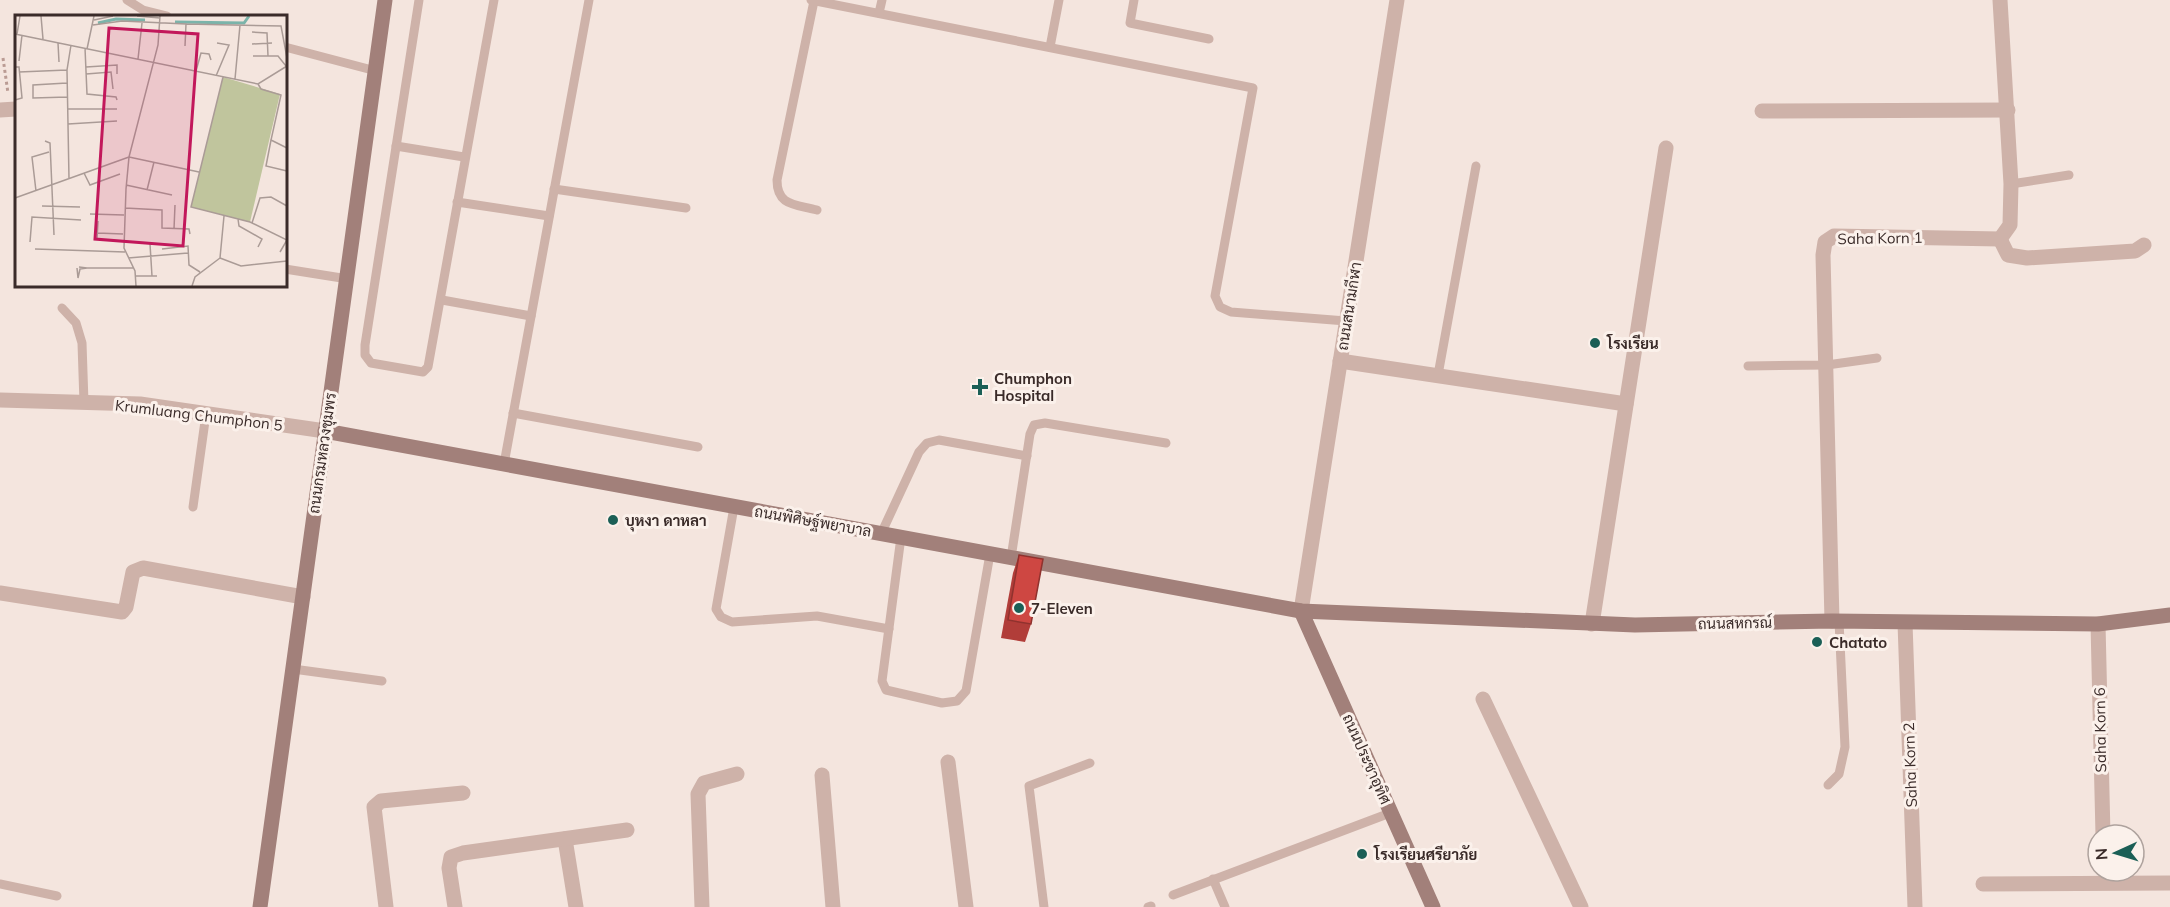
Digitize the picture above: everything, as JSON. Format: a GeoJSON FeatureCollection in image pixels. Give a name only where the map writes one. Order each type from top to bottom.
{"type":"FeatureCollection","features":[{"type":"Feature","properties":{"kind":"street","name":"ถนนกรมหลวงชุมพร"},"geometry":{"type":"LineString","coordinates":[[260,907],[385,0]]}},
{"type":"Feature","properties":{"kind":"street","name":"ถนนสนามกีฬา"},"geometry":{"type":"LineString","coordinates":[[1301,611],[1397,0]]}},
{"type":"Feature","properties":{"kind":"street"},"geometry":{"type":"LineString","coordinates":[[2000,0],[2011,184],[2010,225],[2000,239],[2008,255],[2027,258],[2135,251],[2144,245]]}},
{"type":"Feature","properties":{"kind":"street"},"geometry":{"type":"LineString","coordinates":[[1762,111],[2008,110]]}},
{"type":"Feature","properties":{"kind":"street"},"geometry":{"type":"LineString","coordinates":[[1592,624],[1666,148]]}},
{"type":"Feature","properties":{"kind":"street","name":"Saha Korn 1"},"geometry":{"type":"LineString","coordinates":[[1835,621],[1823,255],[1826,242],[1834,236],[2000,239]]}},
{"type":"Feature","properties":{"kind":"street"},"geometry":{"type":"LineString","coordinates":[[1340,361],[1626,404]]}},
{"type":"Feature","properties":{"kind":"street","name":"Krumluang Chumphon 5"},"geometry":{"type":"LineString","coordinates":[[0,400],[140,404],[325,431]]}},
{"type":"Feature","properties":{"kind":"street","name":"ถนนพิศิษฐ์พยาบาล"},"geometry":{"type":"LineString","coordinates":[[325,431],[1301,611]]}},
{"type":"Feature","properties":{"kind":"street"},"geometry":{"type":"LineString","coordinates":[[0,593],[122,612],[126,607],[133,572],[143,568],[303,597]]}},
{"type":"Feature","properties":{"kind":"street","name":"ถนนสหกรณ์"},"geometry":{"type":"LineString","coordinates":[[1301,611],[1635,626],[1835,621],[2098,624],[2170,615]]}},
{"type":"Feature","properties":{"kind":"street","name":"ถนนประชาอุทิศ"},"geometry":{"type":"LineString","coordinates":[[1301,611],[1433,907]]}},
{"type":"Feature","properties":{"kind":"street","name":"Saha Korn 2"},"geometry":{"type":"LineString","coordinates":[[1905,623],[1915,907]]}},
{"type":"Feature","properties":{"kind":"street","name":"Saha Korn 6"},"geometry":{"type":"LineString","coordinates":[[2098,624],[2103,823]]}},
{"type":"Feature","properties":{"kind":"street"},"geometry":{"type":"LineString","coordinates":[[1483,699],[1581,907]]}},
{"type":"Feature","properties":{"kind":"street"},"geometry":{"type":"LineString","coordinates":[[948,762],[966,907]]}},
{"type":"Feature","properties":{"kind":"street"},"geometry":{"type":"LineString","coordinates":[[702,907],[698,794],[704,783],[737,774]]}},
{"type":"Feature","properties":{"kind":"street"},"geometry":{"type":"LineString","coordinates":[[822,775],[833,907]]}},
{"type":"Feature","properties":{"kind":"street"},"geometry":{"type":"LineString","coordinates":[[386,907],[375,807],[381,801],[463,793]]}},
{"type":"Feature","properties":{"kind":"street"},"geometry":{"type":"LineString","coordinates":[[455,907],[449,868],[451,857],[463,853],[627,830]]}},
{"type":"Feature","properties":{"kind":"street"},"geometry":{"type":"LineString","coordinates":[[565,839],[576,907]]}},
{"type":"Feature","properties":{"kind":"street"},"geometry":{"type":"LineString","coordinates":[[1983,884],[2086,878]]}},
{"type":"Feature","properties":{"kind":"street"},"geometry":{"type":"LineString","coordinates":[[2146,881],[2170,883]]}},
{"type":"Feature","properties":{"kind":"lane"},"geometry":{"type":"LineString","coordinates":[[127,0],[143,10],[163,15]]}},
{"type":"Feature","properties":{"kind":"lane"},"geometry":{"type":"LineString","coordinates":[[420,0],[365,355],[371,363],[423,372],[428,367],[442,300],[464,157],[494,0]]}},
{"type":"Feature","properties":{"kind":"lane"},"geometry":{"type":"LineString","coordinates":[[504,464],[589,0]]}},
{"type":"Feature","properties":{"kind":"lane"},"geometry":{"type":"LineString","coordinates":[[817,210],[783,201],[777,193],[777,180],[813,0],[1253,88],[1215,296],[1220,306],[1231,312],[1347,321]]}},
{"type":"Feature","properties":{"kind":"lane"},"geometry":{"type":"LineString","coordinates":[[879,14],[882,0]]}},
{"type":"Feature","properties":{"kind":"lane"},"geometry":{"type":"LineString","coordinates":[[1050,47],[1059,0]]}},
{"type":"Feature","properties":{"kind":"lane"},"geometry":{"type":"LineString","coordinates":[[1134,0],[1130,23],[1209,39]]}},
{"type":"Feature","properties":{"kind":"lane"},"geometry":{"type":"LineString","coordinates":[[286,47],[376,71]]}},
{"type":"Feature","properties":{"kind":"lane"},"geometry":{"type":"LineString","coordinates":[[396,146],[464,157]]}},
{"type":"Feature","properties":{"kind":"lane"},"geometry":{"type":"LineString","coordinates":[[1438,375],[1476,166]]}},
{"type":"Feature","properties":{"kind":"lane"},"geometry":{"type":"LineString","coordinates":[[2011,184],[2069,175]]}},
{"type":"Feature","properties":{"kind":"lane"},"geometry":{"type":"LineString","coordinates":[[554,189],[686,208]]}},
{"type":"Feature","properties":{"kind":"lane"},"geometry":{"type":"LineString","coordinates":[[457,202],[549,216]]}},
{"type":"Feature","properties":{"kind":"lane"},"geometry":{"type":"LineString","coordinates":[[286,269],[348,279]]}},
{"type":"Feature","properties":{"kind":"lane"},"geometry":{"type":"LineString","coordinates":[[442,300],[531,316]]}},
{"type":"Feature","properties":{"kind":"lane"},"geometry":{"type":"LineString","coordinates":[[62,308],[76,323],[82,344],[84,403]]}},
{"type":"Feature","properties":{"kind":"lane"},"geometry":{"type":"LineString","coordinates":[[1748,366],[1827,365],[1877,358]]}},
{"type":"Feature","properties":{"kind":"lane"},"geometry":{"type":"LineString","coordinates":[[193,507],[206,414]]}},
{"type":"Feature","properties":{"kind":"lane"},"geometry":{"type":"LineString","coordinates":[[513,414],[698,447]]}},
{"type":"Feature","properties":{"kind":"lane"},"geometry":{"type":"LineString","coordinates":[[1011,558],[1034,425],[1046,423],[1166,443]]}},
{"type":"Feature","properties":{"kind":"lane"},"geometry":{"type":"LineString","coordinates":[[881,534],[918,452],[927,443],[939,440],[1027,456]]}},
{"type":"Feature","properties":{"kind":"lane"},"geometry":{"type":"LineString","coordinates":[[734,507],[716,609],[721,617],[732,622],[817,616],[889,629]]}},
{"type":"Feature","properties":{"kind":"lane"},"geometry":{"type":"LineString","coordinates":[[901,537],[882,681],[886,690],[942,703],[957,701],[966,691],[990,554]]}},
{"type":"Feature","properties":{"kind":"lane"},"geometry":{"type":"LineString","coordinates":[[1828,785],[1839,774],[1845,747],[1835,621]]}},
{"type":"Feature","properties":{"kind":"lane"},"geometry":{"type":"LineString","coordinates":[[293,669],[382,681]]}},
{"type":"Feature","properties":{"kind":"lane"},"geometry":{"type":"LineString","coordinates":[[1044,907],[1029,786],[1090,763]]}},
{"type":"Feature","properties":{"kind":"lane"},"geometry":{"type":"LineString","coordinates":[[1173,895],[1390,813]]}},
{"type":"Feature","properties":{"kind":"lane"},"geometry":{"type":"LineString","coordinates":[[1214,879],[1225,907]]}},
{"type":"Feature","properties":{"kind":"lane"},"geometry":{"type":"LineString","coordinates":[[0,884],[57,896]]}},
{"type":"Feature","properties":{"kind":"path"},"geometry":{"type":"LineString","coordinates":[[3,58],[9,109]]}},
{"type":"Feature","properties":{"kind":"building","name":"7-Eleven"},"geometry":{"type":"Polygon","coordinates":[[[1019,555],[1043,559],[1031,624],[1008,620],[1019,555]]]}},
{"type":"Feature","properties":{"kind":"place","name":"โรงเรียน"},"geometry":{"type":"Point","coordinates":[1595,343]}},
{"type":"Feature","properties":{"kind":"place","name":"Chumphon Hospital"},"geometry":{"type":"Point","coordinates":[980,387]}},
{"type":"Feature","properties":{"kind":"place","name":"บุหงา ดาหลา"},"geometry":{"type":"Point","coordinates":[613,520]}},
{"type":"Feature","properties":{"kind":"place","name":"7-Eleven"},"geometry":{"type":"Point","coordinates":[1019,608]}},
{"type":"Feature","properties":{"kind":"place","name":"Chatato"},"geometry":{"type":"Point","coordinates":[1817,642]}},
{"type":"Feature","properties":{"kind":"place","name":"โรงเรียนศรียาภัย"},"geometry":{"type":"Point","coordinates":[1362,854]}}]}
